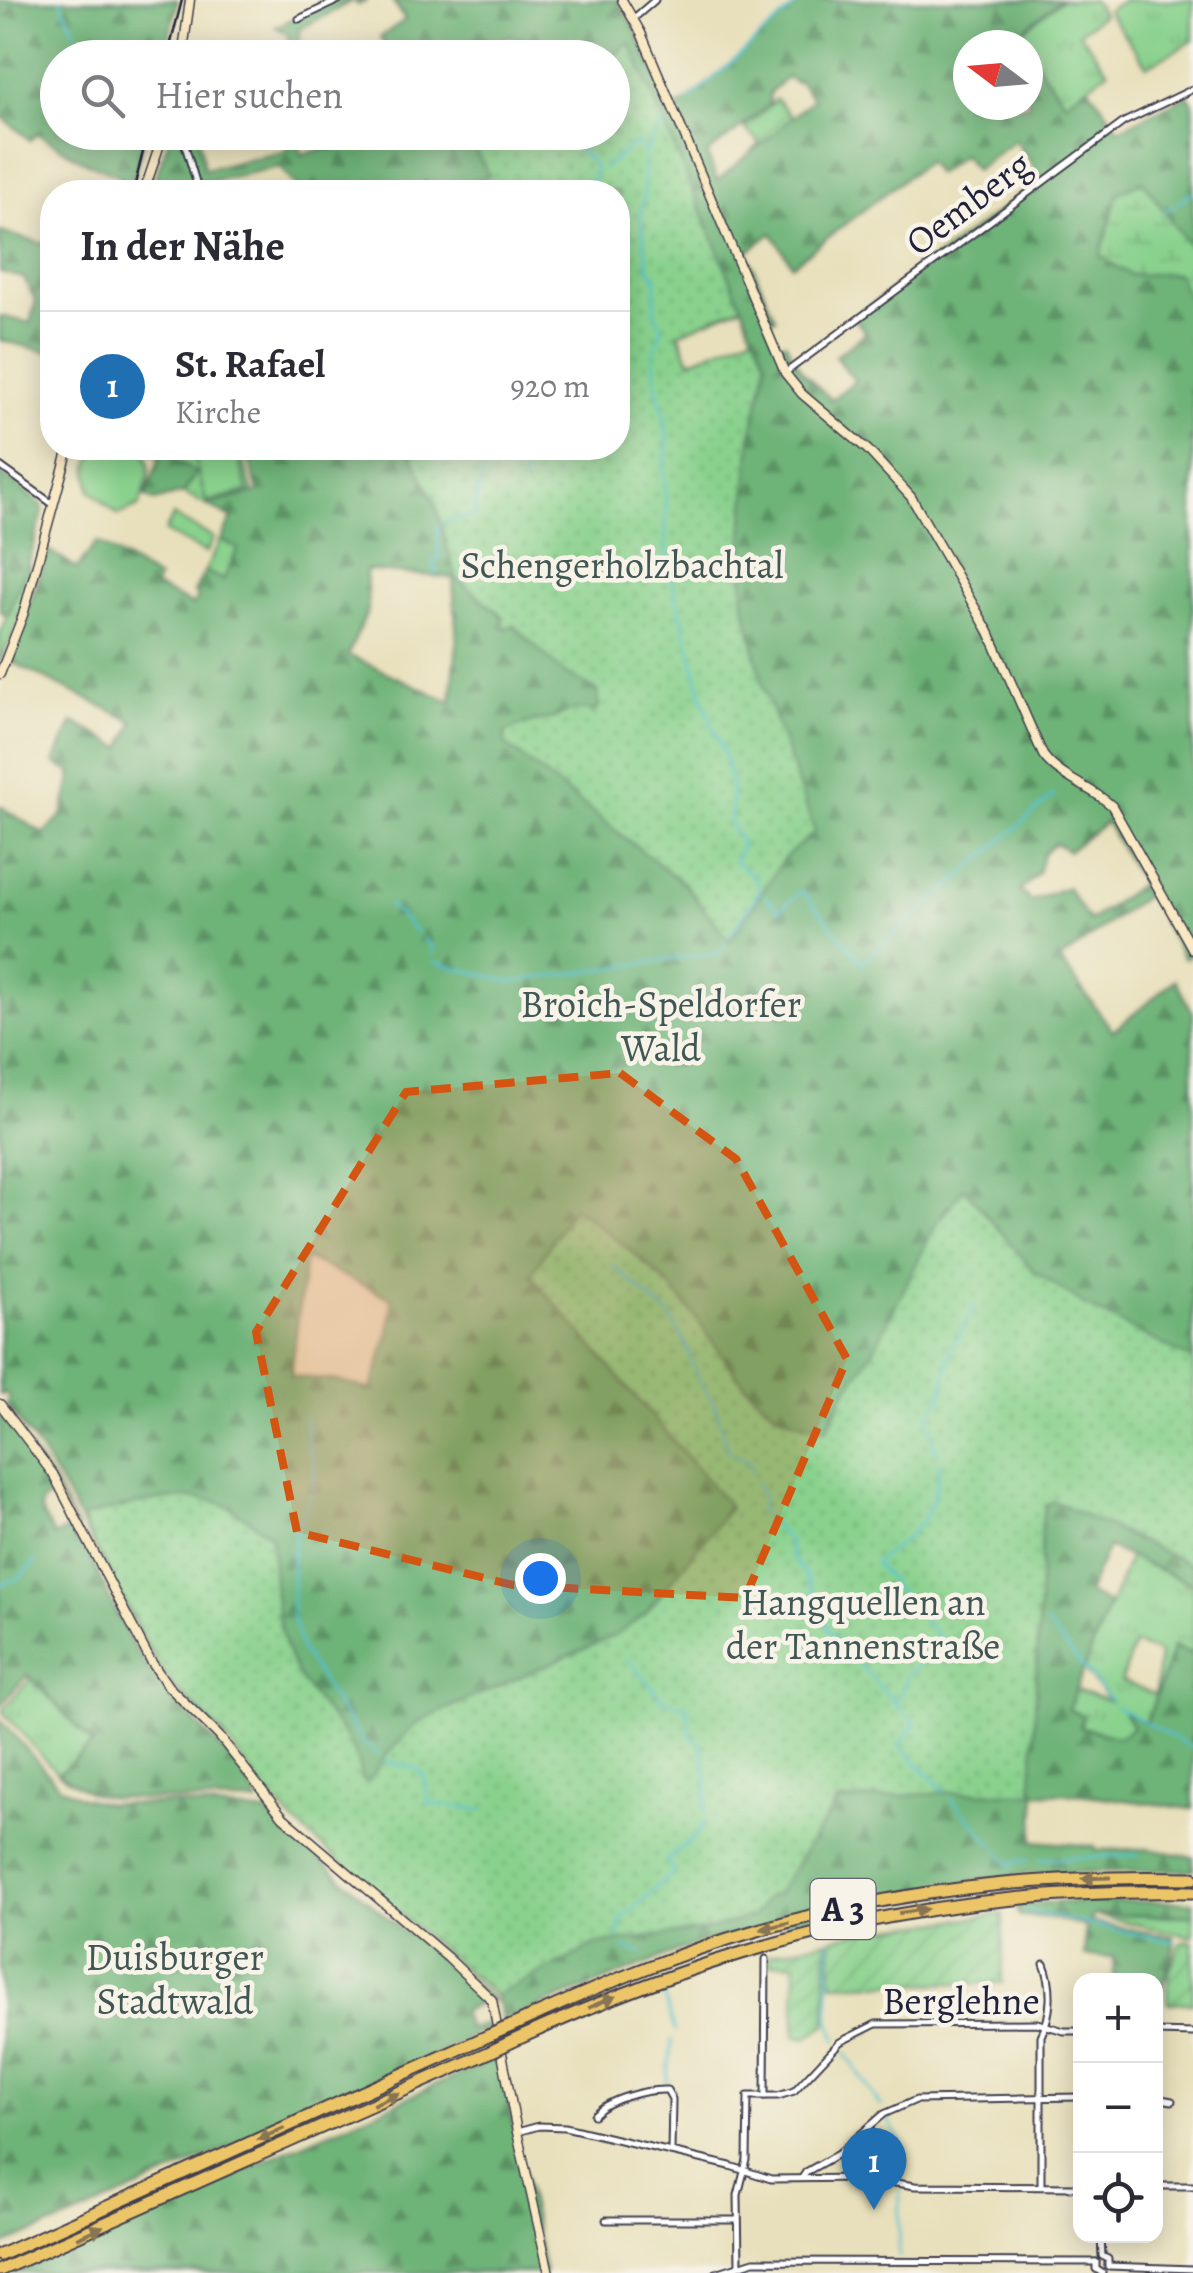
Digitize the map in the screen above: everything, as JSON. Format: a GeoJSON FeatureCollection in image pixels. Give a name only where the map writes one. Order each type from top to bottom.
{"type":"FeatureCollection","features":[{"type":"Feature","properties":{"kind":"highway","name":"A 3"},"geometry":{"type":"LineString","coordinates":[[0,2256],[630,1974],[759,1930],[870,1902],[1038,1880],[1193,1878]]}},
{"type":"Feature","properties":{"kind":"highway","name":"A 3"},"geometry":{"type":"LineString","coordinates":[[0,2270],[604,2001],[699,1964],[872,1918],[1041,1894],[1193,1892]]}},
{"type":"Feature","properties":{"kind":"street"},"geometry":{"type":"LineString","coordinates":[[184,40],[190,0]]}},
{"type":"Feature","properties":{"kind":"street"},"geometry":{"type":"LineString","coordinates":[[300,19],[338,0]]}},
{"type":"Feature","properties":{"kind":"street"},"geometry":{"type":"LineString","coordinates":[[622,0],[785,374],[802,394],[868,450],[911,497],[990,632],[1043,755],[1049,764],[1092,789],[1112,806],[1193,950]]}},
{"type":"Feature","properties":{"kind":"street"},"geometry":{"type":"LineString","coordinates":[[633,18],[655,0]]}},
{"type":"Feature","properties":{"kind":"street","name":"Oemberg"},"geometry":{"type":"LineString","coordinates":[[785,374],[1124,122],[1193,89]]}},
{"type":"Feature","properties":{"kind":"street"},"geometry":{"type":"LineString","coordinates":[[148,180],[158,150]]}},
{"type":"Feature","properties":{"kind":"street"},"geometry":{"type":"LineString","coordinates":[[186,150],[195,180]]}},
{"type":"Feature","properties":{"kind":"street"},"geometry":{"type":"LineString","coordinates":[[0,674],[23,616],[66,460]]}},
{"type":"Feature","properties":{"kind":"street"},"geometry":{"type":"LineString","coordinates":[[0,466],[54,505]]}},
{"type":"Feature","properties":{"kind":"street"},"geometry":{"type":"LineString","coordinates":[[0,1404],[53,1474],[150,1660],[168,1686],[219,1736],[283,1817],[492,2000],[549,2273]]}},
{"type":"Feature","properties":{"kind":"street"},"geometry":{"type":"LineString","coordinates":[[766,1960],[766,2096]]}},
{"type":"Feature","properties":{"kind":"street"},"geometry":{"type":"LineString","coordinates":[[1041,2186],[1041,2036],[1049,2018],[1049,1976],[1044,1964]]}},
{"type":"Feature","properties":{"kind":"street","name":"Berglehne"},"geometry":{"type":"LineString","coordinates":[[744,2171],[748,2096],[794,2091],[840,2042],[876,2024],[1046,2026],[1073,2030]]}},
{"type":"Feature","properties":{"kind":"street"},"geometry":{"type":"LineString","coordinates":[[1163,2032],[1193,2033]]}},
{"type":"Feature","properties":{"kind":"street"},"geometry":{"type":"LineString","coordinates":[[594,2115],[602,2106],[654,2090],[667,2090],[672,2099],[671,2152]]}},
{"type":"Feature","properties":{"kind":"street"},"geometry":{"type":"LineString","coordinates":[[802,2178],[884,2114],[916,2100],[1073,2097]]}},
{"type":"Feature","properties":{"kind":"street"},"geometry":{"type":"LineString","coordinates":[[1163,2099],[1172,2101]]}},
{"type":"Feature","properties":{"kind":"street"},"geometry":{"type":"LineString","coordinates":[[517,2132],[554,2126],[771,2179],[863,2178],[915,2186],[1073,2186]]}},
{"type":"Feature","properties":{"kind":"street"},"geometry":{"type":"LineString","coordinates":[[827,2161],[828,2178]]}},
{"type":"Feature","properties":{"kind":"street"},"geometry":{"type":"LineString","coordinates":[[739,2266],[737,2220],[744,2171]]}},
{"type":"Feature","properties":{"kind":"street"},"geometry":{"type":"LineString","coordinates":[[1163,2186],[1193,2186]]}},
{"type":"Feature","properties":{"kind":"street"},"geometry":{"type":"LineString","coordinates":[[606,2220],[737,2220]]}},
{"type":"Feature","properties":{"kind":"street"},"geometry":{"type":"LineString","coordinates":[[1100,2243],[1096,2269],[1193,2269]]}},
{"type":"Feature","properties":{"kind":"street"},"geometry":{"type":"LineString","coordinates":[[716,2273],[754,2261],[1108,2259],[1104,2271]]}},
{"type":"Feature","properties":{"kind":"highlighted area"},"geometry":{"type":"Polygon","coordinates":[[[620,1073],[736,1159],[847,1359],[745,1598],[513,1585],[297,1532],[256,1332],[406,1092],[620,1073]]]}},
{"type":"Feature","properties":{"kind":"green space"},"geometry":{"type":"Polygon","coordinates":[[[0,0],[178,0],[168,40],[40,40],[40,135],[37,133],[30,140],[0,115],[0,0]]]}},
{"type":"Feature","properties":{"kind":"green space"},"geometry":{"type":"Polygon","coordinates":[[[330,0],[354,0],[300,29],[300,40],[288,40],[288,34],[276,27],[330,0]]]}},
{"type":"Feature","properties":{"kind":"green space","name":"Broich-Speldorfer Wald"},"geometry":{"type":"Polygon","coordinates":[[[392,0],[618,0],[671,111],[803,0],[1061,0],[1023,30],[953,30],[953,120],[1043,120],[1043,72],[1065,102],[1088,86],[1119,129],[1188,95],[1193,103],[1193,953],[1184,959],[1147,894],[1060,960],[1113,1031],[1175,980],[1193,1013],[1193,1585],[1108,1547],[1087,1593],[1109,1604],[1068,1710],[1083,1715],[1080,1727],[1120,1737],[1133,1726],[1123,1712],[1146,1723],[1174,1647],[1193,1654],[1193,1809],[1079,1794],[1036,1793],[1033,1841],[1095,1846],[1096,1850],[1149,1849],[1193,1857],[1193,1870],[1029,1873],[922,1889],[694,1945],[501,2022],[495,1996],[420,1931],[172,1686],[53,1472],[6,1406],[9,1397],[6,1393],[0,1395],[0,806],[44,834],[63,814],[72,773],[54,763],[73,722],[122,748],[134,722],[10,661],[48,550],[77,569],[97,542],[158,579],[155,587],[193,605],[198,596],[194,593],[205,571],[223,580],[238,549],[221,540],[232,518],[206,505],[258,492],[249,460],[630,460],[630,180],[291,180],[279,167],[217,180],[154,180],[165,150],[201,150],[204,169],[285,150],[301,150],[301,154],[320,150],[630,150],[630,40],[380,37],[405,20],[392,0]],[[787,77],[770,92],[768,106],[707,154],[717,181],[813,99],[798,80],[787,77]],[[1015,140],[975,170],[963,155],[936,174],[927,161],[792,265],[772,233],[747,252],[775,318],[766,322],[777,345],[785,342],[801,370],[831,400],[855,381],[835,356],[866,333],[854,318],[1042,179],[1015,140]],[[742,306],[679,333],[690,361],[753,335],[742,306]],[[366,570],[368,610],[348,655],[451,702],[457,643],[453,578],[366,570]],[[1106,822],[1068,851],[1055,843],[1043,854],[1038,873],[1020,891],[1031,901],[1067,887],[1089,921],[1141,884],[1106,822]],[[305,1258],[291,1376],[339,1381],[371,1390],[389,1331],[392,1299],[305,1258]]]}},
{"type":"Feature","properties":{"kind":"green space"},"geometry":{"type":"Polygon","coordinates":[[[1061,0],[1093,0],[1103,15],[1079,32],[1108,71],[1065,103],[1043,73],[1043,30],[1024,30],[1061,0]]]}},
{"type":"Feature","properties":{"kind":"green space"},"geometry":{"type":"Polygon","coordinates":[[[1124,0],[1193,0],[1193,41],[1147,66],[1107,11],[1124,0]]]}},
{"type":"Feature","properties":{"kind":"green space"},"geometry":{"type":"Polygon","coordinates":[[[509,35],[526,40],[500,40],[509,35]]]}},
{"type":"Feature","properties":{"kind":"green space","name":"Schengerholzbachtal"},"geometry":{"type":"Polygon","coordinates":[[[630,43],[742,306],[678,333],[690,361],[754,334],[767,363],[751,438],[742,547],[744,601],[762,682],[815,832],[784,858],[730,941],[684,884],[505,744],[505,733],[517,727],[575,710],[593,712],[599,706],[597,691],[563,672],[513,625],[507,629],[501,625],[504,617],[456,578],[435,503],[414,460],[630,460],[630,180],[476,180],[489,175],[475,150],[630,150],[630,43]]]}},
{"type":"Feature","properties":{"kind":"green space"},"geometry":{"type":"Polygon","coordinates":[[[776,99],[792,117],[761,145],[744,127],[776,99]]]}},
{"type":"Feature","properties":{"kind":"green space"},"geometry":{"type":"Polygon","coordinates":[[[65,150],[141,150],[133,180],[120,180],[121,176],[65,150]]]}},
{"type":"Feature","properties":{"kind":"green space"},"geometry":{"type":"Polygon","coordinates":[[[1143,181],[1193,252],[1193,308],[1177,273],[1130,275],[1100,256],[1118,193],[1143,181]]]}},
{"type":"Feature","properties":{"kind":"green space"},"geometry":{"type":"Polygon","coordinates":[[[0,232],[40,243],[40,350],[0,340],[0,316],[30,323],[36,301],[24,278],[0,272],[0,232]]]}},
{"type":"Feature","properties":{"kind":"green space"},"geometry":{"type":"Polygon","coordinates":[[[91,460],[147,460],[147,483],[139,506],[118,515],[91,491],[91,460]]]}},
{"type":"Feature","properties":{"kind":"green space"},"geometry":{"type":"Polygon","coordinates":[[[159,460],[177,460],[196,473],[184,493],[154,501],[145,496],[159,460]]]}},
{"type":"Feature","properties":{"kind":"green space"},"geometry":{"type":"Polygon","coordinates":[[[177,460],[243,460],[253,493],[206,505],[184,493],[196,473],[177,460]]]}},
{"type":"Feature","properties":{"kind":"green space"},"geometry":{"type":"Polygon","coordinates":[[[195,460],[239,460],[248,491],[206,502],[195,460]]]}},
{"type":"Feature","properties":{"kind":"green space"},"geometry":{"type":"Polygon","coordinates":[[[0,472],[42,505],[43,512],[29,562],[7,615],[0,612],[0,472]]]}},
{"type":"Feature","properties":{"kind":"green space"},"geometry":{"type":"Polygon","coordinates":[[[173,516],[214,538],[206,553],[165,532],[173,516]]]}},
{"type":"Feature","properties":{"kind":"green space"},"geometry":{"type":"Polygon","coordinates":[[[221,540],[238,549],[223,580],[205,571],[221,540]]]}},
{"type":"Feature","properties":{"kind":"green space"},"geometry":{"type":"Polygon","coordinates":[[[29,562],[29,584],[0,664],[0,633],[29,562]]]}},
{"type":"Feature","properties":{"kind":"green space","name":"Hangquellen an der Tannenstraße"},"geometry":{"type":"Polygon","coordinates":[[[964,1188],[1033,1270],[1084,1305],[1193,1360],[1193,1566],[1053,1501],[1046,1506],[1042,1521],[1032,1793],[945,1792],[837,1802],[776,1895],[767,1897],[753,1916],[706,1930],[598,1944],[495,1996],[296,1824],[260,1785],[222,1733],[172,1684],[83,1523],[84,1517],[132,1505],[202,1499],[231,1508],[271,1536],[276,1606],[289,1657],[305,1686],[344,1735],[361,1778],[368,1782],[387,1754],[419,1721],[616,1635],[644,1615],[730,1507],[531,1275],[573,1207],[663,1280],[755,1395],[782,1415],[827,1429],[845,1392],[873,1351],[936,1224],[964,1188]]]}},
{"type":"Feature","properties":{"kind":"green space"},"geometry":{"type":"Polygon","coordinates":[[[4,1414],[52,1481],[78,1530],[74,1542],[80,1545],[81,1538],[147,1666],[226,1754],[258,1803],[112,1798],[90,1793],[58,1774],[93,1744],[31,1678],[27,1675],[0,1706],[0,1416],[4,1414]],[[57,1493],[41,1502],[41,1512],[54,1536],[74,1526],[57,1493]]]}},
{"type":"Feature","properties":{"kind":"green space"},"geometry":{"type":"Polygon","coordinates":[[[1130,1556],[1193,1585],[1193,1654],[1173,1647],[1146,1724],[1125,1714],[1134,1726],[1120,1738],[1080,1727],[1067,1711],[1075,1690],[1110,1701],[1083,1669],[1130,1556]],[[1134,1644],[1121,1681],[1155,1695],[1159,1653],[1134,1644]]]}},
{"type":"Feature","properties":{"kind":"green space"},"geometry":{"type":"Polygon","coordinates":[[[31,1678],[93,1744],[58,1774],[2,1711],[31,1678]]]}},
{"type":"Feature","properties":{"kind":"green space","name":"Duisburger Stadtwald"},"geometry":{"type":"Polygon","coordinates":[[[0,1719],[58,1785],[79,1797],[108,1804],[177,1804],[267,1813],[407,1935],[416,1935],[493,2001],[462,2011],[468,2029],[491,2022],[492,2026],[75,2217],[0,2246],[0,1719]]]}},
{"type":"Feature","properties":{"kind":"green space"},"geometry":{"type":"Polygon","coordinates":[[[1193,1902],[1193,1916],[1094,1915],[1090,1922],[1173,1937],[1173,1952],[1163,1983],[1163,1973],[1114,1973],[1113,1957],[1085,1956],[1085,1926],[1020,1916],[1018,1904],[1193,1902]]]}},
{"type":"Feature","properties":{"kind":"green space"},"geometry":{"type":"Polygon","coordinates":[[[1003,1914],[1002,1983],[832,1984],[831,1939],[858,1932],[1003,1914]]]}},
{"type":"Feature","properties":{"kind":"green space"},"geometry":{"type":"Polygon","coordinates":[[[1094,1915],[1193,1916],[1193,1937],[1094,1915]]]}},
{"type":"Feature","properties":{"kind":"green space"},"geometry":{"type":"Polygon","coordinates":[[[827,1940],[826,2024],[807,2038],[795,2036],[795,1963],[769,1963],[769,1954],[827,1940]]]}},
{"type":"Feature","properties":{"kind":"green space"},"geometry":{"type":"Polygon","coordinates":[[[1193,1942],[1193,2003],[1168,2003],[1168,1974],[1180,1944],[1193,1942]]]}},
{"type":"Feature","properties":{"kind":"green space"},"geometry":{"type":"Polygon","coordinates":[[[499,2057],[545,2273],[12,2273],[499,2057]]]}},
{"type":"Feature","properties":{"kind":"waterway"},"geometry":{"type":"LineString","coordinates":[[60,0],[77,35]]}},
{"type":"Feature","properties":{"kind":"waterway"},"geometry":{"type":"LineString","coordinates":[[687,102],[802,0]]}},
{"type":"Feature","properties":{"kind":"waterway"},"geometry":{"type":"LineString","coordinates":[[663,123],[644,154],[644,199],[640,213],[649,269],[656,275],[655,314],[662,328],[654,359],[667,440],[663,468],[665,552],[688,641]]}},
{"type":"Feature","properties":{"kind":"waterway"},"geometry":{"type":"LineString","coordinates":[[630,147],[636,142],[644,153]]}},
{"type":"Feature","properties":{"kind":"waterway"},"geometry":{"type":"LineString","coordinates":[[579,150],[595,166],[592,180]]}},
{"type":"Feature","properties":{"kind":"waterway"},"geometry":{"type":"LineString","coordinates":[[604,168],[626,150]]}},
{"type":"Feature","properties":{"kind":"waterway"},"geometry":{"type":"LineString","coordinates":[[1179,202],[1193,191]]}},
{"type":"Feature","properties":{"kind":"waterway"},"geometry":{"type":"LineString","coordinates":[[1164,212],[1175,205]]}},
{"type":"Feature","properties":{"kind":"waterway"},"geometry":{"type":"LineString","coordinates":[[444,522],[473,516],[485,460]]}},
{"type":"Feature","properties":{"kind":"waterway"},"geometry":{"type":"LineString","coordinates":[[522,482],[527,460]]}},
{"type":"Feature","properties":{"kind":"waterway"},"geometry":{"type":"LineString","coordinates":[[434,574],[438,572],[432,563],[439,557],[438,525]]}},
{"type":"Feature","properties":{"kind":"waterway"},"geometry":{"type":"LineString","coordinates":[[689,645],[702,697],[728,768],[732,792],[730,825],[742,843],[735,862],[754,876],[760,891],[729,937]]}},
{"type":"Feature","properties":{"kind":"waterway"},"geometry":{"type":"LineString","coordinates":[[766,896],[779,910],[802,891],[862,962],[1054,795]]}},
{"type":"Feature","properties":{"kind":"waterway"},"geometry":{"type":"LineString","coordinates":[[389,905],[416,932]]}},
{"type":"Feature","properties":{"kind":"waterway"},"geometry":{"type":"LineString","coordinates":[[422,938],[432,946],[433,955]]}},
{"type":"Feature","properties":{"kind":"waterway"},"geometry":{"type":"LineString","coordinates":[[723,949],[725,944]]}},
{"type":"Feature","properties":{"kind":"waterway"},"geometry":{"type":"LineString","coordinates":[[434,962],[512,982],[721,952]]}},
{"type":"Feature","properties":{"kind":"waterway"},"geometry":{"type":"LineString","coordinates":[[612,1265],[669,1315],[686,1345],[698,1379],[715,1405],[728,1451],[748,1461],[752,1471]]}},
{"type":"Feature","properties":{"kind":"waterway"},"geometry":{"type":"LineString","coordinates":[[939,1452],[934,1446],[928,1414],[941,1398],[951,1349],[975,1307]]}},
{"type":"Feature","properties":{"kind":"waterway"},"geometry":{"type":"LineString","coordinates":[[305,1417],[315,1469],[314,1487],[296,1532],[292,1616],[302,1651],[361,1741],[380,1755]]}},
{"type":"Feature","properties":{"kind":"waterway"},"geometry":{"type":"LineString","coordinates":[[925,1659],[943,1643],[875,1563],[922,1522],[932,1500],[940,1463]]}},
{"type":"Feature","properties":{"kind":"waterway"},"geometry":{"type":"LineString","coordinates":[[756,1482],[763,1498],[760,1511],[789,1541],[790,1555],[807,1578],[829,1631],[903,1712]]}},
{"type":"Feature","properties":{"kind":"waterway"},"geometry":{"type":"LineString","coordinates":[[0,1585],[19,1578],[36,1561]]}},
{"type":"Feature","properties":{"kind":"waterway"},"geometry":{"type":"LineString","coordinates":[[1046,1623],[1111,1701]]}},
{"type":"Feature","properties":{"kind":"waterway"},"geometry":{"type":"LineString","coordinates":[[627,1658],[663,1700],[687,1706],[691,1735],[701,1744],[707,1778],[705,1813]]}},
{"type":"Feature","properties":{"kind":"waterway"},"geometry":{"type":"LineString","coordinates":[[896,1703],[910,1671],[919,1665]]}},
{"type":"Feature","properties":{"kind":"waterway"},"geometry":{"type":"LineString","coordinates":[[1116,1707],[1193,1748]]}},
{"type":"Feature","properties":{"kind":"waterway"},"geometry":{"type":"LineString","coordinates":[[908,1716],[916,1724],[899,1745],[945,1791]]}},
{"type":"Feature","properties":{"kind":"waterway"},"geometry":{"type":"LineString","coordinates":[[385,1760],[421,1772],[428,1803],[484,1810]]}},
{"type":"Feature","properties":{"kind":"waterway"},"geometry":{"type":"LineString","coordinates":[[951,1798],[992,1844]]}},
{"type":"Feature","properties":{"kind":"waterway"},"geometry":{"type":"LineString","coordinates":[[619,1937],[621,1919],[675,1871],[666,1860],[696,1836],[705,1822]]}},
{"type":"Feature","properties":{"kind":"waterway"},"geometry":{"type":"LineString","coordinates":[[997,1849],[1011,1867]]}},
{"type":"Feature","properties":{"kind":"waterway"},"geometry":{"type":"LineString","coordinates":[[1040,1859],[1138,1855]]}},
{"type":"Feature","properties":{"kind":"waterway"},"geometry":{"type":"LineString","coordinates":[[1011,1863],[1029,1860]]}},
{"type":"Feature","properties":{"kind":"waterway"},"geometry":{"type":"LineString","coordinates":[[1025,1911],[1176,1942]]}},
{"type":"Feature","properties":{"kind":"waterway"},"geometry":{"type":"LineString","coordinates":[[829,1940],[829,2021],[837,2040]]}},
{"type":"Feature","properties":{"kind":"waterway"},"geometry":{"type":"LineString","coordinates":[[624,1948],[641,1953]]}},
{"type":"Feature","properties":{"kind":"waterway"},"geometry":{"type":"LineString","coordinates":[[663,1993],[675,2031]]}},
{"type":"Feature","properties":{"kind":"waterway"},"geometry":{"type":"LineString","coordinates":[[667,2083],[672,2040]]}},
{"type":"Feature","properties":{"kind":"waterway"},"geometry":{"type":"LineString","coordinates":[[845,2052],[881,2107]]}},
{"type":"Feature","properties":{"kind":"waterway"},"geometry":{"type":"LineString","coordinates":[[886,2116],[900,2141],[900,2176]]}},
{"type":"Feature","properties":{"kind":"waterway"},"geometry":{"type":"LineString","coordinates":[[899,2256],[900,2188]]}},
{"type":"Feature","properties":{"kind":"tram line"},"geometry":{"type":"LineString","coordinates":[[172,40],[182,0]]}},
{"type":"Feature","properties":{"kind":"tram line"},"geometry":{"type":"LineString","coordinates":[[136,180],[144,150]]}},
{"type":"Feature","properties":{"kind":"place","name":"St. Rafael"},"geometry":{"type":"Point","coordinates":[874,2210]}}]}
